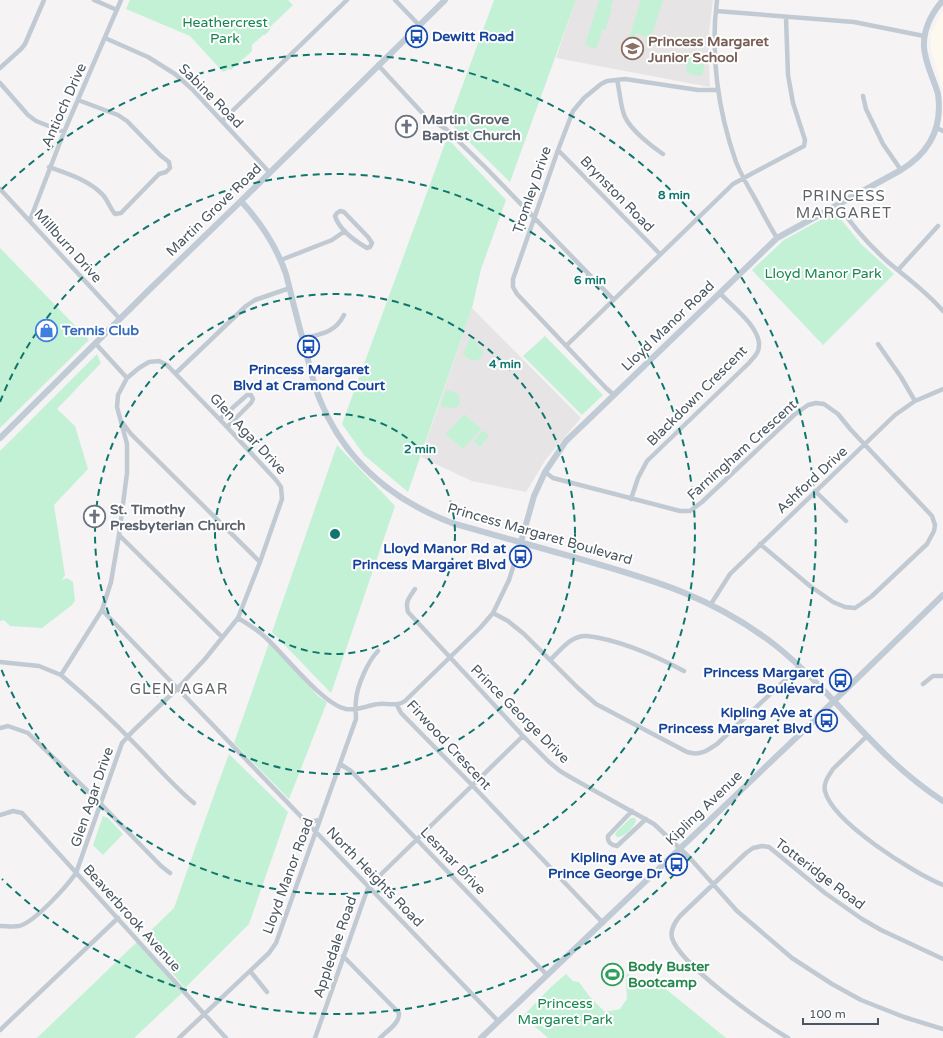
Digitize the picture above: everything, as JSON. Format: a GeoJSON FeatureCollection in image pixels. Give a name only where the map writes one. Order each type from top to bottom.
{"type":"FeatureCollection","features":[{"type":"Feature","properties":{"kind":"street"},"geometry":{"type":"LineString","coordinates":[[0,68],[25,44],[44,0]]}},
{"type":"Feature","properties":{"kind":"street"},"geometry":{"type":"LineString","coordinates":[[94,0],[117,10]]}},
{"type":"Feature","properties":{"kind":"street","name":"Antioch Drive"},"geometry":{"type":"LineString","coordinates":[[30,220],[49,167],[121,0]]}},
{"type":"Feature","properties":{"kind":"street"},"geometry":{"type":"LineString","coordinates":[[222,121],[347,0]]}},
{"type":"Feature","properties":{"kind":"street"},"geometry":{"type":"LineString","coordinates":[[395,0],[419,25]]}},
{"type":"Feature","properties":{"kind":"street","name":"Martin Grove Road"},"geometry":{"type":"LineString","coordinates":[[0,438],[445,0]]}},
{"type":"Feature","properties":{"kind":"street"},"geometry":{"type":"LineString","coordinates":[[717,0],[714,47],[718,90],[727,132],[737,163],[744,178],[777,238]]}},
{"type":"Feature","properties":{"kind":"street","name":"Lloyd Manor Road"},"geometry":{"type":"LineString","coordinates":[[397,705],[406,701],[480,628],[493,613],[509,580],[534,496],[545,472],[566,441],[777,238],[901,170],[913,162],[928,148],[941,130],[941,116],[940,101],[926,60],[924,36],[933,12],[943,0]]}},
{"type":"Feature","properties":{"kind":"street"},"geometry":{"type":"LineString","coordinates":[[716,11],[786,18],[854,22],[924,36]]}},
{"type":"Feature","properties":{"kind":"street"},"geometry":{"type":"LineString","coordinates":[[566,346],[733,184],[802,148],[805,144],[793,103],[789,81],[786,49],[786,18]]}},
{"type":"Feature","properties":{"kind":"street","name":"Sabine Road"},"geometry":{"type":"LineString","coordinates":[[105,38],[148,56],[169,69],[222,121],[270,173]]}},
{"type":"Feature","properties":{"kind":"street"},"geometry":{"type":"LineString","coordinates":[[378,65],[426,117],[446,129],[613,299]]}},
{"type":"Feature","properties":{"kind":"street","name":"Tromley Drive"},"geometry":{"type":"LineString","coordinates":[[614,395],[517,294],[513,287],[513,279],[534,217],[571,115],[579,102],[601,84],[607,81],[625,78],[698,90],[718,90]]}},
{"type":"Feature","properties":{"kind":"street"},"geometry":{"type":"LineString","coordinates":[[618,80],[625,116],[637,132],[663,154]]}},
{"type":"Feature","properties":{"kind":"street"},"geometry":{"type":"LineString","coordinates":[[0,83],[28,115],[36,121],[64,132]]}},
{"type":"Feature","properties":{"kind":"street"},"geometry":{"type":"LineString","coordinates":[[863,96],[866,109],[883,144],[901,170]]}},
{"type":"Feature","properties":{"kind":"street"},"geometry":{"type":"LineString","coordinates":[[49,167],[84,180],[92,185],[106,200],[115,214],[121,213],[159,174],[166,172],[170,168],[169,162],[160,155],[127,121],[118,115],[78,100]]}},
{"type":"Feature","properties":{"kind":"street","name":"Brynston Road"},"geometry":{"type":"LineString","coordinates":[[558,150],[660,254]]}},
{"type":"Feature","properties":{"kind":"street","name":"Millburn Drive"},"geometry":{"type":"LineString","coordinates":[[0,189],[120,319]]}},
{"type":"Feature","properties":{"kind":"street","name":"Princess Margaret Boulevard"},"geometry":{"type":"LineString","coordinates":[[241,201],[267,232],[281,260],[290,288],[313,380],[325,411],[346,445],[370,474],[408,502],[452,523],[640,576],[712,604],[762,636],[799,667],[882,752],[912,780],[943,801]]}},
{"type":"Feature","properties":{"kind":"street"},"geometry":{"type":"LineString","coordinates":[[838,204],[851,223],[866,240],[931,298],[943,311]]}},
{"type":"Feature","properties":{"kind":"street"},"geometry":{"type":"LineString","coordinates":[[340,211],[344,212],[368,237],[372,242],[371,246],[368,248],[365,247],[345,231],[335,216],[337,212],[340,211]]}},
{"type":"Feature","properties":{"kind":"street"},"geometry":{"type":"LineString","coordinates":[[898,270],[938,226]]}},
{"type":"Feature","properties":{"kind":"street"},"geometry":{"type":"LineString","coordinates":[[281,260],[332,240],[345,231]]}},
{"type":"Feature","properties":{"kind":"street"},"geometry":{"type":"LineString","coordinates":[[176,373],[246,306],[255,300],[290,288]]}},
{"type":"Feature","properties":{"kind":"street","name":"Blackdown Crescent"},"geometry":{"type":"LineString","coordinates":[[631,499],[638,478],[647,461],[749,363],[757,353],[759,345],[753,326],[720,293]]}},
{"type":"Feature","properties":{"kind":"street"},"geometry":{"type":"LineString","coordinates":[[302,339],[331,331],[340,323],[344,315]]}},
{"type":"Feature","properties":{"kind":"street"},"geometry":{"type":"LineString","coordinates":[[61,675],[102,610],[112,582],[127,473],[127,444],[117,407],[118,395],[128,378],[96,344]]}},
{"type":"Feature","properties":{"kind":"street"},"geometry":{"type":"LineString","coordinates":[[878,344],[915,402]]}},
{"type":"Feature","properties":{"kind":"street","name":"Glen Agar Drive"},"geometry":{"type":"LineString","coordinates":[[0,926],[20,926],[31,920],[68,884],[76,873],[121,747],[127,737],[177,689],[238,618],[260,562],[282,499],[281,487],[220,419],[167,365],[159,361],[149,362],[128,378]]}},
{"type":"Feature","properties":{"kind":"street","name":"Ashford Drive"},"geometry":{"type":"LineString","coordinates":[[712,604],[730,574],[895,415],[915,402],[943,389]]}},
{"type":"Feature","properties":{"kind":"street"},"geometry":{"type":"LineString","coordinates":[[220,419],[247,395],[251,395],[253,399],[251,403],[227,427]]}},
{"type":"Feature","properties":{"kind":"street","name":"Farningham Crescent"},"geometry":{"type":"LineString","coordinates":[[545,472],[553,478],[631,499],[674,510],[690,511],[702,502],[798,412],[808,405],[816,403],[824,404],[838,414],[932,516],[935,525],[934,531],[927,544],[889,580],[855,608],[844,607],[833,602],[810,586],[760,544]]}},
{"type":"Feature","properties":{"kind":"street"},"geometry":{"type":"LineString","coordinates":[[120,421],[131,434],[260,562]]}},
{"type":"Feature","properties":{"kind":"street"},"geometry":{"type":"LineString","coordinates":[[815,491],[846,521]]}},
{"type":"Feature","properties":{"kind":"street"},"geometry":{"type":"LineString","coordinates":[[119,535],[222,637]]}},
{"type":"Feature","properties":{"kind":"street","name":"Prince George Drive"},"geometry":{"type":"LineString","coordinates":[[415,589],[407,600],[406,605],[408,612],[524,736],[560,771],[654,824],[737,910],[792,958],[832,984],[861,1000],[904,1017],[943,1029]]}},
{"type":"Feature","properties":{"kind":"street","name":"Kipling Avenue"},"geometry":{"type":"LineString","coordinates":[[481,1038],[943,595]]}},
{"type":"Feature","properties":{"kind":"street","name":"North Heights Road"},"geometry":{"type":"LineString","coordinates":[[102,610],[498,1021]]}},
{"type":"Feature","properties":{"kind":"street"},"geometry":{"type":"LineString","coordinates":[[493,613],[517,627],[596,704],[687,752],[694,754],[700,754],[707,751],[717,744],[799,667]]}},
{"type":"Feature","properties":{"kind":"street"},"geometry":{"type":"LineString","coordinates":[[238,618],[265,637],[323,696],[344,709],[356,710]]}},
{"type":"Feature","properties":{"kind":"street"},"geometry":{"type":"LineString","coordinates":[[550,660],[575,638],[587,636],[623,644],[656,656],[684,671]]}},
{"type":"Feature","properties":{"kind":"street","name":"Lloyd Manor Road"},"geometry":{"type":"LineString","coordinates":[[179,1038],[273,949],[279,937],[356,719],[357,694],[368,664],[378,651]]}},
{"type":"Feature","properties":{"kind":"street"},"geometry":{"type":"LineString","coordinates":[[0,662],[39,666],[61,675],[80,691],[184,795],[194,803]]}},
{"type":"Feature","properties":{"kind":"street"},"geometry":{"type":"LineString","coordinates":[[923,684],[933,676],[943,676]]}},
{"type":"Feature","properties":{"kind":"street","name":"Firwood Crescent"},"geometry":{"type":"LineString","coordinates":[[356,710],[378,704],[397,705],[401,713],[603,922]]}},
{"type":"Feature","properties":{"kind":"street"},"geometry":{"type":"LineString","coordinates":[[0,728],[8,726],[28,733],[100,803],[161,866],[170,873]]}},
{"type":"Feature","properties":{"kind":"street","name":"Appledale Road"},"geometry":{"type":"LineString","coordinates":[[315,1038],[364,896],[369,886],[524,736]]}},
{"type":"Feature","properties":{"kind":"street"},"geometry":{"type":"LineString","coordinates":[[867,736],[830,774],[825,784],[825,790],[830,802],[846,821],[881,848],[914,871],[943,885]]}},
{"type":"Feature","properties":{"kind":"street","name":"Lesmar Drive"},"geometry":{"type":"LineString","coordinates":[[340,764],[351,771],[547,975]]}},
{"type":"Feature","properties":{"kind":"street","name":"Beaverbrook Avenue"},"geometry":{"type":"LineString","coordinates":[[0,815],[13,811],[22,813],[226,1038]]}},
{"type":"Feature","properties":{"kind":"street"},"geometry":{"type":"LineString","coordinates":[[632,811],[608,836],[608,839],[612,845],[617,846],[646,819]]}},
{"type":"Feature","properties":{"kind":"street"},"geometry":{"type":"LineString","coordinates":[[307,822],[320,820]]}},
{"type":"Feature","properties":{"kind":"street","name":"Totteridge Road"},"geometry":{"type":"LineString","coordinates":[[713,884],[746,853],[754,848],[762,846],[769,847],[825,894],[862,919],[881,930],[943,959]]}},
{"type":"Feature","properties":{"kind":"street"},"geometry":{"type":"LineString","coordinates":[[713,884],[675,921],[672,927],[672,938],[687,959],[711,981],[738,1004],[788,1038]]}},
{"type":"Feature","properties":{"kind":"street"},"geometry":{"type":"LineString","coordinates":[[0,1030],[118,918]]}},
{"type":"Feature","properties":{"kind":"street"},"geometry":{"type":"LineString","coordinates":[[343,956],[399,1013],[397,1021],[380,1038]]}},
{"type":"Feature","properties":{"kind":"street"},"geometry":{"type":"LineString","coordinates":[[250,971],[267,992]]}},
{"type":"Feature","properties":{"kind":"shaded area","name":"Princess Margaret Junior School"},"geometry":{"type":"Polygon","coordinates":[[[576,0],[713,0],[708,41],[710,87],[556,58],[576,0]]]}},
{"type":"Feature","properties":{"kind":"shaded area"},"geometry":{"type":"Polygon","coordinates":[[[943,10],[943,90],[931,51],[931,33],[943,10]]]}},
{"type":"Feature","properties":{"kind":"shaded area"},"geometry":{"type":"Polygon","coordinates":[[[472,308],[581,418],[546,459],[526,492],[472,481],[421,457],[472,308]]]}},
{"type":"Feature","properties":{"kind":"green space","name":"Heathercrest Park"},"geometry":{"type":"Polygon","coordinates":[[[130,0],[288,0],[293,5],[270,27],[270,30],[265,35],[263,35],[252,45],[252,51],[231,70],[229,69],[223,72],[190,36],[126,9],[130,0]]]}},
{"type":"Feature","properties":{"kind":"green space"},"geometry":{"type":"Polygon","coordinates":[[[494,0],[576,0],[510,182],[449,122],[494,0]]]}},
{"type":"Feature","properties":{"kind":"green space"},"geometry":{"type":"Polygon","coordinates":[[[599,0],[613,0],[605,31],[602,30],[596,49],[585,45],[599,0]]]}},
{"type":"Feature","properties":{"kind":"green space"},"geometry":{"type":"Polygon","coordinates":[[[641,0],[663,0],[649,44],[645,42],[647,37],[636,33],[634,39],[629,38],[641,0]]]}},
{"type":"Feature","properties":{"kind":"green space"},"geometry":{"type":"Polygon","coordinates":[[[699,56],[704,62],[703,74],[700,76],[688,73],[686,70],[686,60],[689,57],[699,56]]]}},
{"type":"Feature","properties":{"kind":"green space"},"geometry":{"type":"Polygon","coordinates":[[[447,138],[506,200],[481,269],[472,308],[408,492],[364,455],[342,424],[447,138]]]}},
{"type":"Feature","properties":{"kind":"green space","name":"Lloyd Manor Park"},"geometry":{"type":"Polygon","coordinates":[[[835,212],[861,244],[894,274],[823,345],[752,270],[784,240],[835,212]]]}},
{"type":"Feature","properties":{"kind":"green space"},"geometry":{"type":"Polygon","coordinates":[[[0,248],[89,340],[0,428],[0,248]]]}},
{"type":"Feature","properties":{"kind":"green space"},"geometry":{"type":"Polygon","coordinates":[[[545,336],[603,395],[582,415],[523,356],[545,336]]]}},
{"type":"Feature","properties":{"kind":"green space"},"geometry":{"type":"Polygon","coordinates":[[[472,337],[484,352],[478,360],[471,360],[463,354],[470,338],[472,337]]]}},
{"type":"Feature","properties":{"kind":"green space"},"geometry":{"type":"Polygon","coordinates":[[[97,354],[101,363],[57,409],[75,426],[88,469],[54,505],[65,575],[62,580],[67,578],[73,582],[75,601],[42,628],[10,626],[4,620],[0,621],[0,451],[97,354]]]}},
{"type":"Feature","properties":{"kind":"green space"},"geometry":{"type":"Polygon","coordinates":[[[446,390],[457,393],[459,396],[460,403],[456,408],[442,407],[441,404],[446,390]]]}},
{"type":"Feature","properties":{"kind":"green space"},"geometry":{"type":"Polygon","coordinates":[[[464,414],[481,429],[463,449],[446,434],[464,414]]]}},
{"type":"Feature","properties":{"kind":"green space"},"geometry":{"type":"Polygon","coordinates":[[[483,430],[489,436],[480,447],[474,441],[483,430]]]}},
{"type":"Feature","properties":{"kind":"green space"},"geometry":{"type":"Polygon","coordinates":[[[337,445],[395,506],[331,693],[272,632],[337,445]]]}},
{"type":"Feature","properties":{"kind":"green space"},"geometry":{"type":"Polygon","coordinates":[[[269,643],[318,696],[327,702],[289,799],[234,743],[269,643]]]}},
{"type":"Feature","properties":{"kind":"green space"},"geometry":{"type":"Polygon","coordinates":[[[229,754],[288,812],[249,924],[185,988],[143,938],[174,908],[229,754]]]}},
{"type":"Feature","properties":{"kind":"green space"},"geometry":{"type":"Polygon","coordinates":[[[103,816],[108,818],[123,834],[103,855],[93,845],[103,816]]]}},
{"type":"Feature","properties":{"kind":"green space"},"geometry":{"type":"Polygon","coordinates":[[[631,818],[635,818],[636,821],[633,826],[626,834],[617,837],[615,834],[617,831],[631,818]]]}},
{"type":"Feature","properties":{"kind":"green space"},"geometry":{"type":"Polygon","coordinates":[[[138,941],[182,993],[134,1038],[37,1038],[138,941]]]}},
{"type":"Feature","properties":{"kind":"green space","name":"Princess Margaret Park"},"geometry":{"type":"Polygon","coordinates":[[[627,973],[642,987],[661,985],[726,1038],[548,1038],[523,1016],[566,974],[573,981],[579,982],[590,997],[605,1012],[620,1009],[627,999],[627,973]]]}},
{"type":"Feature","properties":{"kind":"place","name":"Dewitt Road"},"geometry":{"type":"Point","coordinates":[417,36]}},
{"type":"Feature","properties":{"kind":"place","name":"Princess Margaret Junior School"},"geometry":{"type":"Point","coordinates":[633,49]}},
{"type":"Feature","properties":{"kind":"place","name":"Martin Grove Baptist Church"},"geometry":{"type":"Point","coordinates":[406,127]}},
{"type":"Feature","properties":{"kind":"place","name":"Tennis Club"},"geometry":{"type":"Point","coordinates":[47,330]}},
{"type":"Feature","properties":{"kind":"place","name":"Princess Margaret Blvd at Cramond Court"},"geometry":{"type":"Point","coordinates":[309,347]}},
{"type":"Feature","properties":{"kind":"place","name":"St. Timothy Presbyterian Church"},"geometry":{"type":"Point","coordinates":[95,517]}},
{"type":"Feature","properties":{"kind":"place","name":"Lloyd Manor Rd at Princess Margaret Blvd"},"geometry":{"type":"Point","coordinates":[521,556]}},
{"type":"Feature","properties":{"kind":"place","name":"Princess Margaret Boulevard"},"geometry":{"type":"Point","coordinates":[840,680]}},
{"type":"Feature","properties":{"kind":"place","name":"Kipling Ave at Princess Margaret Blvd"},"geometry":{"type":"Point","coordinates":[827,720]}},
{"type":"Feature","properties":{"kind":"place","name":"Kipling Ave at Prince George Dr"},"geometry":{"type":"Point","coordinates":[677,865]}},
{"type":"Feature","properties":{"kind":"place","name":"Body Buster Bootcamp"},"geometry":{"type":"Point","coordinates":[612,974]}},
{"type":"Feature","properties":{"kind":"district","name":"PRINCESS MARGARET"},"geometry":{"type":"Point","coordinates":[844,204]}},
{"type":"Feature","properties":{"kind":"district","name":"GLEN AGAR"},"geometry":{"type":"Point","coordinates":[179,689]}}]}
